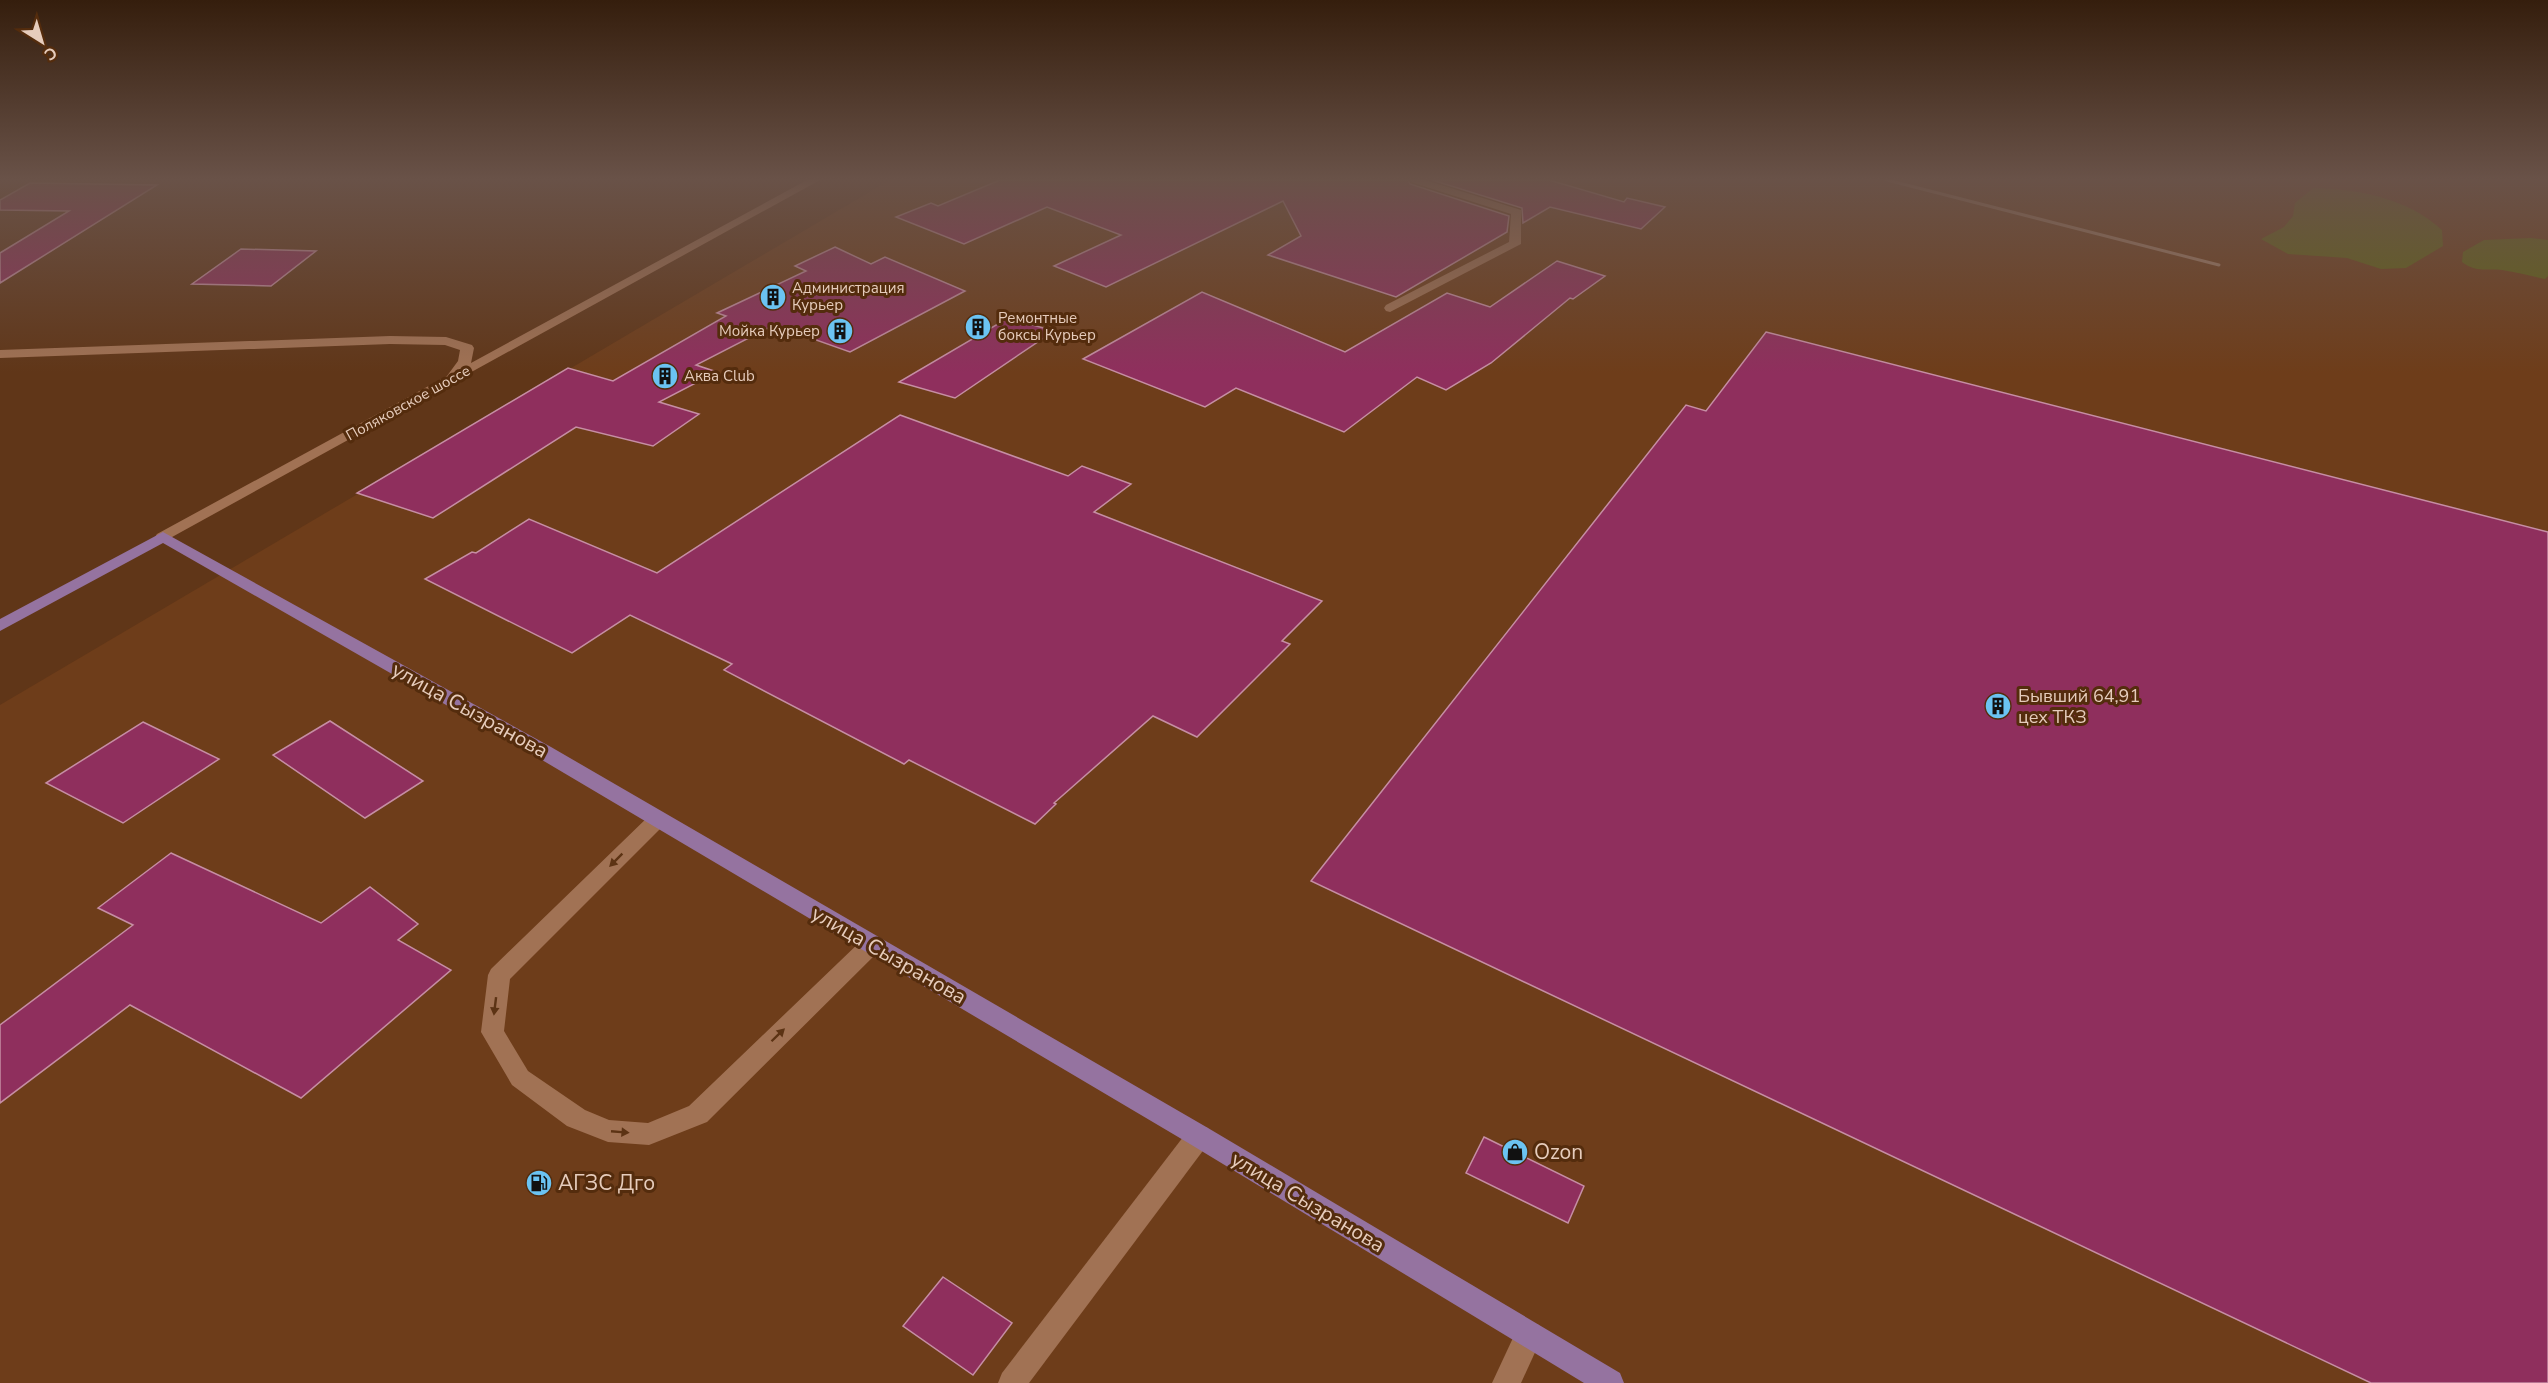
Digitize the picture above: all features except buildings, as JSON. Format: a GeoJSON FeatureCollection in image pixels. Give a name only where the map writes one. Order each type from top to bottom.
{"type":"FeatureCollection","features":[{"type":"Feature","properties":{"kind":"main road","name":"Поляковское шоссе"},"geometry":{"type":"LineString","coordinates":[[0,626],[163,537]]}},
{"type":"Feature","properties":{"kind":"main road","name":"улица Сызранова"},"geometry":{"type":"LineString","coordinates":[[163,537],[544,752],[1199,1136],[1610,1383]]}},
{"type":"Feature","properties":{"kind":"street","name":"Поляковское шоссе"},"geometry":{"type":"LineString","coordinates":[[163,537],[697,245]]}},
{"type":"Feature","properties":{"kind":"street"},"geometry":{"type":"LineString","coordinates":[[1390,308],[1514,245]]}},
{"type":"Feature","properties":{"kind":"street"},"geometry":{"type":"LineString","coordinates":[[0,354],[390,340],[446,341],[467,348],[465,362],[448,381]]}},
{"type":"Feature","properties":{"kind":"street"},"geometry":{"type":"LineString","coordinates":[[658,819],[499,975],[492,1032],[520,1078],[576,1118],[608,1131],[649,1134],[698,1114],[871,945]]}},
{"type":"Feature","properties":{"kind":"street"},"geometry":{"type":"LineString","coordinates":[[1012,1383],[1199,1136]]}},
{"type":"Feature","properties":{"kind":"street"},"geometry":{"type":"LineString","coordinates":[[1506,1383],[1529,1335]]}},
{"type":"Feature","properties":{"kind":"shaded area"},"geometry":{"type":"Polygon","coordinates":[[[781,245],[2548,245],[2548,1383],[0,1383],[0,705],[781,245]]]}},
{"type":"Feature","properties":{"kind":"green space"},"geometry":{"type":"Polygon","coordinates":[[[2271,245],[2443,246],[2406,268],[2381,269],[2347,258],[2288,254],[2271,245]]]}},
{"type":"Feature","properties":{"kind":"green space"},"geometry":{"type":"Polygon","coordinates":[[[2476,245],[2548,245],[2548,276],[2545,279],[2502,270],[2477,269],[2462,262],[2463,252],[2476,245]]]}},
{"type":"Feature","properties":{"kind":"railway"},"geometry":{"type":"LineString","coordinates":[[2139,245],[2219,265]]}},
{"type":"Feature","properties":{"kind":"place","name":"Администрация Курьер"},"geometry":{"type":"Point","coordinates":[773,297]}},
{"type":"Feature","properties":{"kind":"place","name":"Ремонтные боксы Курьер"},"geometry":{"type":"Point","coordinates":[978,327]}},
{"type":"Feature","properties":{"kind":"place","name":"Мойка Курьер"},"geometry":{"type":"Point","coordinates":[840,331]}},
{"type":"Feature","properties":{"kind":"place","name":"Аква Club"},"geometry":{"type":"Point","coordinates":[665,376]}},
{"type":"Feature","properties":{"kind":"place","name":"Бывший 64,91 цех ТКЗ"},"geometry":{"type":"Point","coordinates":[1998,706]}},
{"type":"Feature","properties":{"kind":"place","name":"Ozon"},"geometry":{"type":"Point","coordinates":[1515,1152]}},
{"type":"Feature","properties":{"kind":"place","name":"АГЗС Дго"},"geometry":{"type":"Point","coordinates":[539,1183]}}]}
